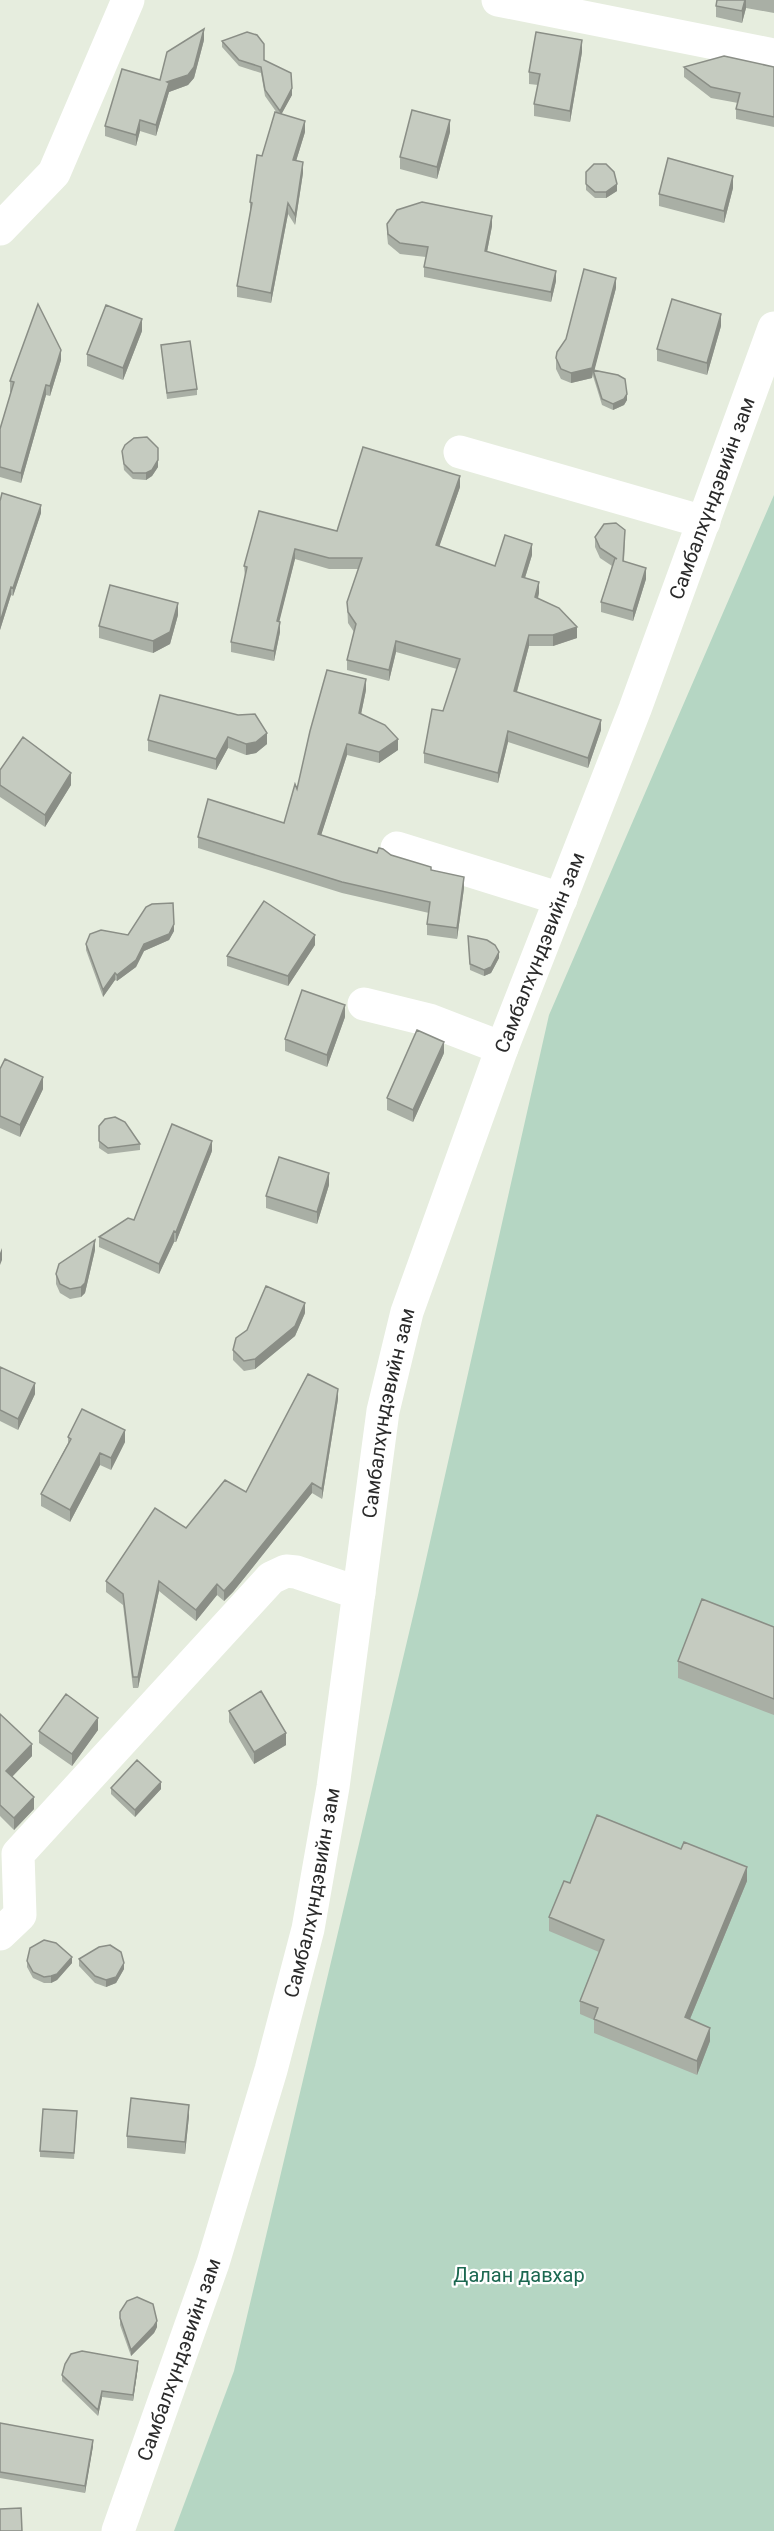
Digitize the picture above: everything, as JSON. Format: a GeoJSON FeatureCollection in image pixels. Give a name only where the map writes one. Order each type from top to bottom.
{"type":"FeatureCollection","features":[{"type":"Feature","properties":{"kind":"street"},"geometry":{"type":"LineString","coordinates":[[0,229],[54,173],[128,0]]}},
{"type":"Feature","properties":{"kind":"street"},"geometry":{"type":"LineString","coordinates":[[498,0],[774,55]]}},
{"type":"Feature","properties":{"kind":"street","name":"Самбалхүндэвийн зам"},"geometry":{"type":"LineString","coordinates":[[118,2531],[213,2263],[292,1991],[320,1863],[383,1411],[407,1311],[502,1048],[635,709],[705,522],[774,328]]}},
{"type":"Feature","properties":{"kind":"street"},"geometry":{"type":"LineString","coordinates":[[460,453],[705,522]]}},
{"type":"Feature","properties":{"kind":"street"},"geometry":{"type":"LineString","coordinates":[[397,849],[561,899]]}},
{"type":"Feature","properties":{"kind":"street"},"geometry":{"type":"LineString","coordinates":[[364,1004],[429,1020],[502,1048]]}},
{"type":"Feature","properties":{"kind":"street"},"geometry":{"type":"LineString","coordinates":[[10,1924],[18,1854],[271,1578],[286,1571],[296,1572],[359,1593]]}},
{"type":"Feature","properties":{"kind":"street"},"geometry":{"type":"LineString","coordinates":[[0,1888],[10,1924]]}},
{"type":"Feature","properties":{"kind":"green space","name":"Далан давхар"},"geometry":{"type":"Polygon","coordinates":[[[774,495],[774,2531],[174,2531],[234,2371],[418,1595],[549,1015],[774,495]]]}},
{"type":"Feature","properties":{"kind":"building"},"geometry":{"type":"Polygon","coordinates":[[[717,0],[745,0],[742,11],[716,6],[717,0]]]}},
{"type":"Feature","properties":{"kind":"building"},"geometry":{"type":"Polygon","coordinates":[[[204,29],[194,67],[188,75],[167,82],[169,83],[156,125],[140,120],[136,135],[105,126],[122,69],[160,80],[167,52],[204,29]]]}},
{"type":"Feature","properties":{"kind":"building"},"geometry":{"type":"Polygon","coordinates":[[[247,32],[257,35],[264,44],[264,60],[291,73],[292,88],[280,111],[265,90],[261,67],[239,60],[222,41],[247,32]]]}},
{"type":"Feature","properties":{"kind":"building"},"geometry":{"type":"Polygon","coordinates":[[[536,32],[582,40],[570,111],[534,104],[540,74],[529,72],[536,32]]]}},
{"type":"Feature","properties":{"kind":"building"},"geometry":{"type":"Polygon","coordinates":[[[724,56],[774,67],[774,117],[736,109],[740,93],[711,87],[684,67],[724,56]]]}},
{"type":"Feature","properties":{"kind":"building"},"geometry":{"type":"Polygon","coordinates":[[[412,110],[450,120],[437,167],[400,157],[412,110]]]}},
{"type":"Feature","properties":{"kind":"building"},"geometry":{"type":"Polygon","coordinates":[[[275,112],[305,121],[293,160],[303,162],[295,215],[288,203],[271,293],[237,286],[252,203],[250,202],[257,155],[262,156],[275,112]]]}},
{"type":"Feature","properties":{"kind":"building"},"geometry":{"type":"Polygon","coordinates":[[[668,158],[733,176],[724,211],[659,194],[668,158]]]}},
{"type":"Feature","properties":{"kind":"building"},"geometry":{"type":"Polygon","coordinates":[[[594,164],[606,164],[614,172],[617,184],[606,192],[595,192],[586,184],[586,172],[594,164]]]}},
{"type":"Feature","properties":{"kind":"building"},"geometry":{"type":"Polygon","coordinates":[[[422,202],[492,216],[485,251],[556,271],[551,292],[424,267],[428,247],[400,243],[388,234],[387,224],[397,210],[422,202]]]}},
{"type":"Feature","properties":{"kind":"building"},"geometry":{"type":"Polygon","coordinates":[[[584,269],[616,278],[592,368],[571,373],[561,369],[556,358],[557,352],[566,339],[584,269]]]}},
{"type":"Feature","properties":{"kind":"building"},"geometry":{"type":"Polygon","coordinates":[[[672,299],[721,314],[707,363],[657,349],[672,299]]]}},
{"type":"Feature","properties":{"kind":"building"},"geometry":{"type":"Polygon","coordinates":[[[38,304],[61,350],[50,386],[46,385],[21,473],[0,467],[0,429],[14,382],[10,381],[38,304]]]}},
{"type":"Feature","properties":{"kind":"building"},"geometry":{"type":"Polygon","coordinates":[[[106,305],[142,319],[123,368],[87,354],[106,305]]]}},
{"type":"Feature","properties":{"kind":"building"},"geometry":{"type":"Polygon","coordinates":[[[190,341],[197,389],[167,393],[161,345],[190,341]]]}},
{"type":"Feature","properties":{"kind":"building"},"geometry":{"type":"Polygon","coordinates":[[[593,370],[618,375],[625,379],[627,394],[624,399],[613,404],[602,399],[593,370]]]}},
{"type":"Feature","properties":{"kind":"building"},"geometry":{"type":"Polygon","coordinates":[[[147,437],[158,448],[158,460],[152,470],[146,473],[133,473],[124,464],[122,451],[125,445],[134,438],[147,437]]]}},
{"type":"Feature","properties":{"kind":"building"},"geometry":{"type":"Polygon","coordinates":[[[363,447],[460,476],[436,545],[495,566],[505,535],[532,544],[522,577],[539,582],[535,597],[559,608],[577,627],[553,635],[529,635],[514,691],[601,720],[588,758],[508,731],[498,773],[424,753],[432,709],[443,711],[460,659],[396,641],[389,670],[347,660],[356,624],[348,612],[347,602],[362,558],[329,558],[295,549],[277,621],[280,622],[274,651],[231,642],[247,567],[244,566],[259,511],[337,531],[363,447]]]}},
{"type":"Feature","properties":{"kind":"building"},"geometry":{"type":"Polygon","coordinates":[[[2,493],[41,505],[0,622],[0,501],[2,493]]]}},
{"type":"Feature","properties":{"kind":"building"},"geometry":{"type":"Polygon","coordinates":[[[616,523],[625,530],[623,561],[646,568],[633,611],[601,602],[615,558],[617,559],[600,548],[595,537],[604,524],[616,523]]]}},
{"type":"Feature","properties":{"kind":"building"},"geometry":{"type":"Polygon","coordinates":[[[110,585],[178,603],[170,632],[153,641],[99,626],[110,585]]]}},
{"type":"Feature","properties":{"kind":"building"},"geometry":{"type":"Polygon","coordinates":[[[327,670],[366,679],[359,713],[385,725],[398,739],[379,752],[347,744],[318,834],[377,853],[379,848],[383,849],[391,855],[431,867],[431,870],[464,877],[457,928],[427,924],[430,902],[342,882],[198,837],[208,799],[284,823],[295,784],[297,789],[327,670]]]}},
{"type":"Feature","properties":{"kind":"building"},"geometry":{"type":"Polygon","coordinates":[[[160,695],[238,715],[255,714],[267,733],[256,742],[246,744],[228,737],[216,759],[148,740],[160,695]]]}},
{"type":"Feature","properties":{"kind":"building"},"geometry":{"type":"Polygon","coordinates":[[[23,737],[71,773],[45,815],[0,785],[0,770],[23,737]]]}},
{"type":"Feature","properties":{"kind":"building"},"geometry":{"type":"Polygon","coordinates":[[[264,901],[315,935],[288,976],[227,956],[264,901]]]}},
{"type":"Feature","properties":{"kind":"building"},"geometry":{"type":"Polygon","coordinates":[[[173,903],[174,924],[169,934],[144,944],[136,960],[117,975],[115,973],[103,990],[86,944],[90,934],[101,930],[128,935],[146,907],[152,904],[173,903]]]}},
{"type":"Feature","properties":{"kind":"building"},"geometry":{"type":"Polygon","coordinates":[[[468,936],[487,940],[495,945],[499,952],[491,967],[484,970],[470,964],[468,936]]]}},
{"type":"Feature","properties":{"kind":"building"},"geometry":{"type":"Polygon","coordinates":[[[302,990],[345,1005],[327,1055],[285,1039],[302,990]]]}},
{"type":"Feature","properties":{"kind":"building"},"geometry":{"type":"Polygon","coordinates":[[[417,1030],[444,1042],[413,1110],[387,1098],[417,1030]]]}},
{"type":"Feature","properties":{"kind":"building"},"geometry":{"type":"Polygon","coordinates":[[[5,1059],[43,1077],[20,1125],[0,1116],[0,1069],[5,1059]]]}},
{"type":"Feature","properties":{"kind":"building"},"geometry":{"type":"Polygon","coordinates":[[[115,1117],[125,1122],[140,1144],[108,1148],[99,1141],[99,1126],[105,1119],[115,1117]]]}},
{"type":"Feature","properties":{"kind":"building"},"geometry":{"type":"Polygon","coordinates":[[[172,1124],[212,1141],[176,1232],[174,1231],[159,1264],[99,1237],[128,1218],[134,1220],[172,1124]]]}},
{"type":"Feature","properties":{"kind":"building"},"geometry":{"type":"Polygon","coordinates":[[[279,1157],[329,1173],[317,1212],[266,1196],[279,1157]]]}},
{"type":"Feature","properties":{"kind":"building"},"geometry":{"type":"Polygon","coordinates":[[[95,1240],[85,1283],[81,1287],[70,1289],[60,1284],[56,1274],[59,1264],[95,1240]]]}},
{"type":"Feature","properties":{"kind":"building"},"geometry":{"type":"Polygon","coordinates":[[[266,1286],[305,1303],[295,1326],[255,1359],[244,1361],[233,1350],[236,1338],[247,1330],[266,1286]]]}},
{"type":"Feature","properties":{"kind":"building"},"geometry":{"type":"Polygon","coordinates":[[[0,1367],[35,1383],[18,1419],[0,1410],[0,1367]]]}},
{"type":"Feature","properties":{"kind":"building"},"geometry":{"type":"Polygon","coordinates":[[[308,1374],[338,1389],[322,1489],[312,1483],[224,1591],[217,1584],[196,1610],[159,1581],[138,1677],[133,1677],[123,1594],[106,1581],[155,1508],[186,1528],[225,1480],[246,1492],[308,1374]]]}},
{"type":"Feature","properties":{"kind":"building"},"geometry":{"type":"Polygon","coordinates":[[[82,1409],[125,1430],[111,1458],[100,1453],[70,1510],[41,1494],[71,1439],[68,1437],[82,1409]]]}},
{"type":"Feature","properties":{"kind":"building"},"geometry":{"type":"Polygon","coordinates":[[[702,1599],[774,1627],[774,1699],[678,1661],[702,1599]]]}},
{"type":"Feature","properties":{"kind":"building"},"geometry":{"type":"Polygon","coordinates":[[[261,1691],[286,1733],[254,1752],[229,1711],[261,1691]]]}},
{"type":"Feature","properties":{"kind":"building"},"geometry":{"type":"Polygon","coordinates":[[[66,1694],[98,1718],[72,1754],[39,1731],[66,1694]]]}},
{"type":"Feature","properties":{"kind":"building"},"geometry":{"type":"Polygon","coordinates":[[[0,1714],[32,1744],[6,1771],[34,1797],[14,1818],[0,1805],[0,1714]]]}},
{"type":"Feature","properties":{"kind":"building"},"geometry":{"type":"Polygon","coordinates":[[[137,1760],[161,1782],[135,1810],[111,1788],[137,1760]]]}},
{"type":"Feature","properties":{"kind":"building"},"geometry":{"type":"Polygon","coordinates":[[[597,1815],[681,1849],[684,1842],[747,1867],[685,2017],[710,2028],[697,2061],[594,2019],[598,2008],[580,2001],[604,1940],[549,1917],[564,1881],[570,1883],[597,1815]]]}},
{"type":"Feature","properties":{"kind":"building"},"geometry":{"type":"Polygon","coordinates":[[[44,1940],[56,1943],[72,1957],[57,1974],[44,1977],[33,1972],[27,1961],[30,1948],[44,1940]]]}},
{"type":"Feature","properties":{"kind":"building"},"geometry":{"type":"Polygon","coordinates":[[[110,1945],[121,1952],[124,1963],[116,1977],[106,1980],[95,1976],[79,1959],[99,1947],[110,1945]]]}},
{"type":"Feature","properties":{"kind":"building"},"geometry":{"type":"Polygon","coordinates":[[[131,2098],[189,2105],[185,2142],[127,2136],[131,2098]]]}},
{"type":"Feature","properties":{"kind":"building"},"geometry":{"type":"Polygon","coordinates":[[[43,2109],[77,2111],[74,2153],[40,2151],[43,2109]]]}},
{"type":"Feature","properties":{"kind":"building"},"geometry":{"type":"Polygon","coordinates":[[[137,2297],[153,2304],[157,2321],[131,2350],[120,2312],[127,2301],[137,2297]]]}},
{"type":"Feature","properties":{"kind":"building"},"geometry":{"type":"Polygon","coordinates":[[[82,2351],[138,2361],[133,2395],[102,2391],[98,2410],[62,2375],[71,2354],[82,2351]]]}},
{"type":"Feature","properties":{"kind":"building"},"geometry":{"type":"Polygon","coordinates":[[[0,2423],[93,2440],[85,2486],[0,2472],[0,2423]]]}},
{"type":"Feature","properties":{"kind":"building"},"geometry":{"type":"Polygon","coordinates":[[[21,2508],[22,2531],[0,2531],[0,2509],[21,2508]]]}}]}
